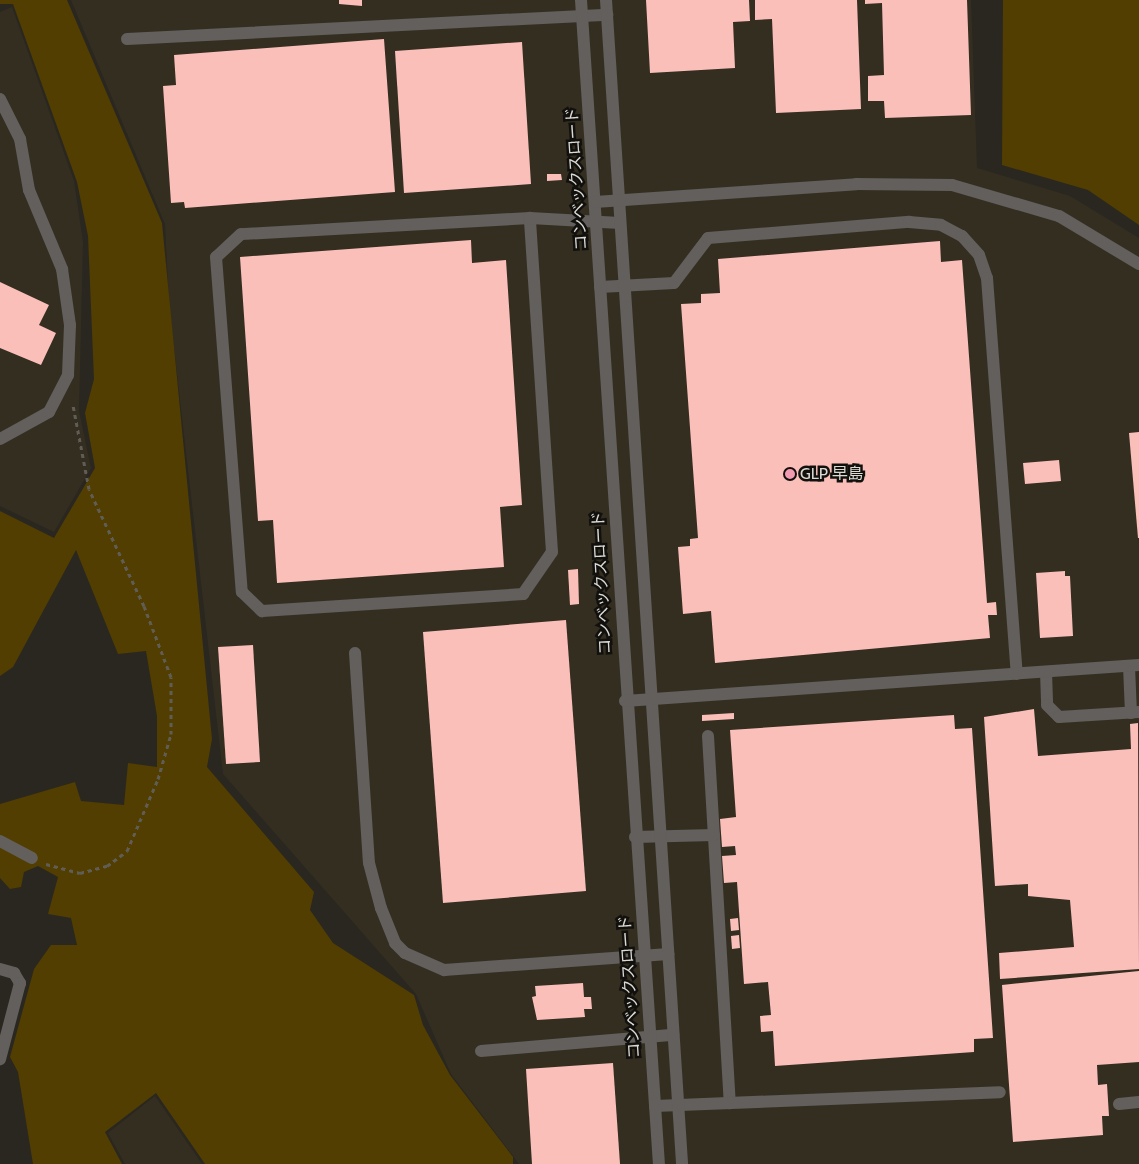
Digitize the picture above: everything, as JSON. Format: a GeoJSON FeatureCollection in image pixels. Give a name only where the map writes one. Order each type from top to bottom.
{"type":"FeatureCollection","features":[{"type":"Feature","properties":{"kind":"street","name":"コンベックスロード"},"geometry":{"type":"LineString","coordinates":[[581,0],[625,701],[659,1164]]}},
{"type":"Feature","properties":{"kind":"street"},"geometry":{"type":"LineString","coordinates":[[606,0],[682,1164]]}},
{"type":"Feature","properties":{"kind":"street"},"geometry":{"type":"LineString","coordinates":[[127,39],[607,14]]}},
{"type":"Feature","properties":{"kind":"street"},"geometry":{"type":"LineString","coordinates":[[0,439],[49,412],[68,375],[70,325],[62,268],[29,190],[20,139],[1,103]]}},
{"type":"Feature","properties":{"kind":"street"},"geometry":{"type":"LineString","coordinates":[[595,202],[866,184],[952,185],[1059,216],[1139,264]]}},
{"type":"Feature","properties":{"kind":"street"},"geometry":{"type":"LineString","coordinates":[[530,218],[552,552],[523,594],[262,611],[242,592],[216,257],[241,234],[530,218],[620,223]]}},
{"type":"Feature","properties":{"kind":"street"},"geometry":{"type":"LineString","coordinates":[[600,287],[674,283],[708,238],[909,222],[941,225],[962,236],[979,255],[987,278],[1017,674]]}},
{"type":"Feature","properties":{"kind":"street"},"geometry":{"type":"LineString","coordinates":[[355,653],[368,863],[381,908],[395,943],[405,953],[444,970],[668,954]]}},
{"type":"Feature","properties":{"kind":"street"},"geometry":{"type":"LineString","coordinates":[[625,701],[1134,665],[1135,712],[1059,717],[1047,705],[1046,672]]}},
{"type":"Feature","properties":{"kind":"street"},"geometry":{"type":"LineString","coordinates":[[708,736],[730,1103]]}},
{"type":"Feature","properties":{"kind":"street"},"geometry":{"type":"LineString","coordinates":[[636,837],[714,835]]}},
{"type":"Feature","properties":{"kind":"street"},"geometry":{"type":"LineString","coordinates":[[0,841],[32,858]]}},
{"type":"Feature","properties":{"kind":"street"},"geometry":{"type":"LineString","coordinates":[[0,969],[14,974],[20,984],[0,1059]]}},
{"type":"Feature","properties":{"kind":"street"},"geometry":{"type":"LineString","coordinates":[[481,1051],[673,1035]]}},
{"type":"Feature","properties":{"kind":"street"},"geometry":{"type":"LineString","coordinates":[[655,1106],[1000,1092]]}},
{"type":"Feature","properties":{"kind":"street"},"geometry":{"type":"LineString","coordinates":[[1119,1104],[1139,1102]]}},
{"type":"Feature","properties":{"kind":"path"},"geometry":{"type":"LineString","coordinates":[[32,858],[80,874],[107,866],[127,850],[158,779],[171,734],[171,677],[144,606],[89,489],[68,375]]}},
{"type":"Feature","properties":{"kind":"shaded area"},"geometry":{"type":"Polygon","coordinates":[[[0,0],[67,0],[162,223],[212,739],[207,767],[314,892],[310,910],[333,943],[414,995],[423,1025],[450,1075],[513,1157],[513,1164],[205,1164],[156,1093],[105,1132],[122,1164],[33,1164],[18,1072],[10,1057],[34,969],[51,945],[77,945],[71,918],[48,914],[58,877],[38,866],[24,872],[21,887],[10,889],[0,878],[0,804],[75,782],[81,801],[124,805],[128,763],[157,767],[157,716],[146,651],[118,654],[76,550],[13,667],[0,676],[0,511],[54,538],[95,468],[85,413],[94,379],[88,236],[77,182],[13,4],[0,4],[0,0]]]}},
{"type":"Feature","properties":{"kind":"shaded area"},"geometry":{"type":"Polygon","coordinates":[[[71,0],[971,0],[977,168],[1070,196],[1139,238],[1139,1164],[519,1164],[451,1074],[416,994],[223,774],[169,304],[165,224],[71,0]]]}},
{"type":"Feature","properties":{"kind":"shaded area"},"geometry":{"type":"Polygon","coordinates":[[[1003,0],[1139,0],[1139,225],[1088,190],[1002,165],[1003,0]]]}},
{"type":"Feature","properties":{"kind":"shaded area"},"geometry":{"type":"Polygon","coordinates":[[[12,7],[74,181],[83,242],[79,411],[91,468],[54,532],[0,506],[0,12],[12,7]]]}},
{"type":"Feature","properties":{"kind":"shaded area"},"geometry":{"type":"Polygon","coordinates":[[[155,1096],[202,1164],[125,1164],[108,1133],[155,1096]]]}},
{"type":"Feature","properties":{"kind":"building"},"geometry":{"type":"Polygon","coordinates":[[[339,0],[362,0],[362,6],[339,4],[339,0]]]}},
{"type":"Feature","properties":{"kind":"building"},"geometry":{"type":"Polygon","coordinates":[[[646,0],[749,0],[750,21],[733,22],[735,68],[650,73],[646,0]]]}},
{"type":"Feature","properties":{"kind":"building"},"geometry":{"type":"Polygon","coordinates":[[[755,0],[857,0],[861,109],[776,113],[772,19],[755,20],[755,0]]]}},
{"type":"Feature","properties":{"kind":"building"},"geometry":{"type":"Polygon","coordinates":[[[865,0],[967,0],[971,115],[885,118],[884,101],[868,101],[868,76],[884,75],[882,3],[865,4],[865,0]]]}},
{"type":"Feature","properties":{"kind":"building"},"geometry":{"type":"Polygon","coordinates":[[[384,39],[395,192],[185,208],[184,202],[171,203],[163,86],[176,85],[174,55],[384,39]]]}},
{"type":"Feature","properties":{"kind":"building"},"geometry":{"type":"Polygon","coordinates":[[[522,42],[531,184],[404,193],[395,51],[522,42]]]}},
{"type":"Feature","properties":{"kind":"building"},"geometry":{"type":"Polygon","coordinates":[[[547,174],[561,174],[562,180],[547,181],[547,174]]]}},
{"type":"Feature","properties":{"kind":"building"},"geometry":{"type":"Polygon","coordinates":[[[471,240],[472,263],[506,260],[522,505],[500,507],[504,567],[277,583],[273,520],[258,521],[240,257],[471,240]]]}},
{"type":"Feature","properties":{"kind":"building"},"geometry":{"type":"Polygon","coordinates":[[[940,241],[941,262],[962,260],[987,603],[996,602],[997,615],[988,615],[990,638],[715,663],[711,611],[683,614],[678,547],[690,546],[690,539],[698,538],[681,304],[701,303],[701,294],[720,293],[718,259],[940,241]]]}},
{"type":"Feature","properties":{"kind":"building"},"geometry":{"type":"Polygon","coordinates":[[[0,282],[49,305],[39,325],[56,333],[41,365],[0,348],[0,282]]]}},
{"type":"Feature","properties":{"kind":"building"},"geometry":{"type":"Polygon","coordinates":[[[1139,432],[1139,538],[1138,538],[1129,433],[1139,432]]]}},
{"type":"Feature","properties":{"kind":"building"},"geometry":{"type":"Polygon","coordinates":[[[1059,460],[1061,481],[1025,484],[1023,463],[1059,460]]]}},
{"type":"Feature","properties":{"kind":"building"},"geometry":{"type":"Polygon","coordinates":[[[578,569],[579,604],[570,605],[568,570],[578,569]]]}},
{"type":"Feature","properties":{"kind":"building"},"geometry":{"type":"Polygon","coordinates":[[[1065,571],[1065,576],[1070,576],[1073,636],[1040,638],[1036,573],[1065,571]]]}},
{"type":"Feature","properties":{"kind":"building"},"geometry":{"type":"Polygon","coordinates":[[[566,620],[586,891],[443,903],[423,632],[566,620]]]}},
{"type":"Feature","properties":{"kind":"building"},"geometry":{"type":"Polygon","coordinates":[[[253,645],[260,762],[226,764],[218,647],[253,645]]]}},
{"type":"Feature","properties":{"kind":"building"},"geometry":{"type":"Polygon","coordinates":[[[1034,709],[1038,756],[1131,749],[1130,724],[1138,723],[1139,969],[1000,979],[999,953],[1074,947],[1070,900],[1028,896],[1028,884],[995,886],[984,717],[1034,709]]]}},
{"type":"Feature","properties":{"kind":"building"},"geometry":{"type":"Polygon","coordinates":[[[734,713],[734,719],[702,721],[702,715],[734,713]]]}},
{"type":"Feature","properties":{"kind":"building"},"geometry":{"type":"Polygon","coordinates":[[[954,715],[955,729],[972,728],[993,1038],[974,1039],[974,1052],[775,1066],[773,1031],[761,1032],[760,1016],[771,1015],[768,982],[744,984],[737,882],[724,883],[722,856],[736,855],[735,846],[722,847],[720,819],[736,817],[730,730],[954,715]]]}},
{"type":"Feature","properties":{"kind":"building"},"geometry":{"type":"Polygon","coordinates":[[[738,918],[739,930],[731,931],[730,919],[738,918]]]}},
{"type":"Feature","properties":{"kind":"building"},"geometry":{"type":"Polygon","coordinates":[[[739,935],[740,948],[732,949],[731,936],[739,935]]]}},
{"type":"Feature","properties":{"kind":"building"},"geometry":{"type":"Polygon","coordinates":[[[1139,971],[1139,1062],[1097,1065],[1098,1085],[1107,1084],[1109,1116],[1102,1116],[1103,1135],[1013,1142],[1002,985],[1139,971]]]}},
{"type":"Feature","properties":{"kind":"building"},"geometry":{"type":"Polygon","coordinates":[[[583,983],[584,997],[591,997],[592,1009],[584,1009],[585,1017],[537,1020],[532,997],[536,996],[535,986],[583,983]]]}},
{"type":"Feature","properties":{"kind":"building"},"geometry":{"type":"Polygon","coordinates":[[[613,1063],[620,1164],[532,1164],[526,1069],[613,1063]]]}},
{"type":"Feature","properties":{"kind":"place","name":"GLP 早島"},"geometry":{"type":"Point","coordinates":[790,474]}}]}
